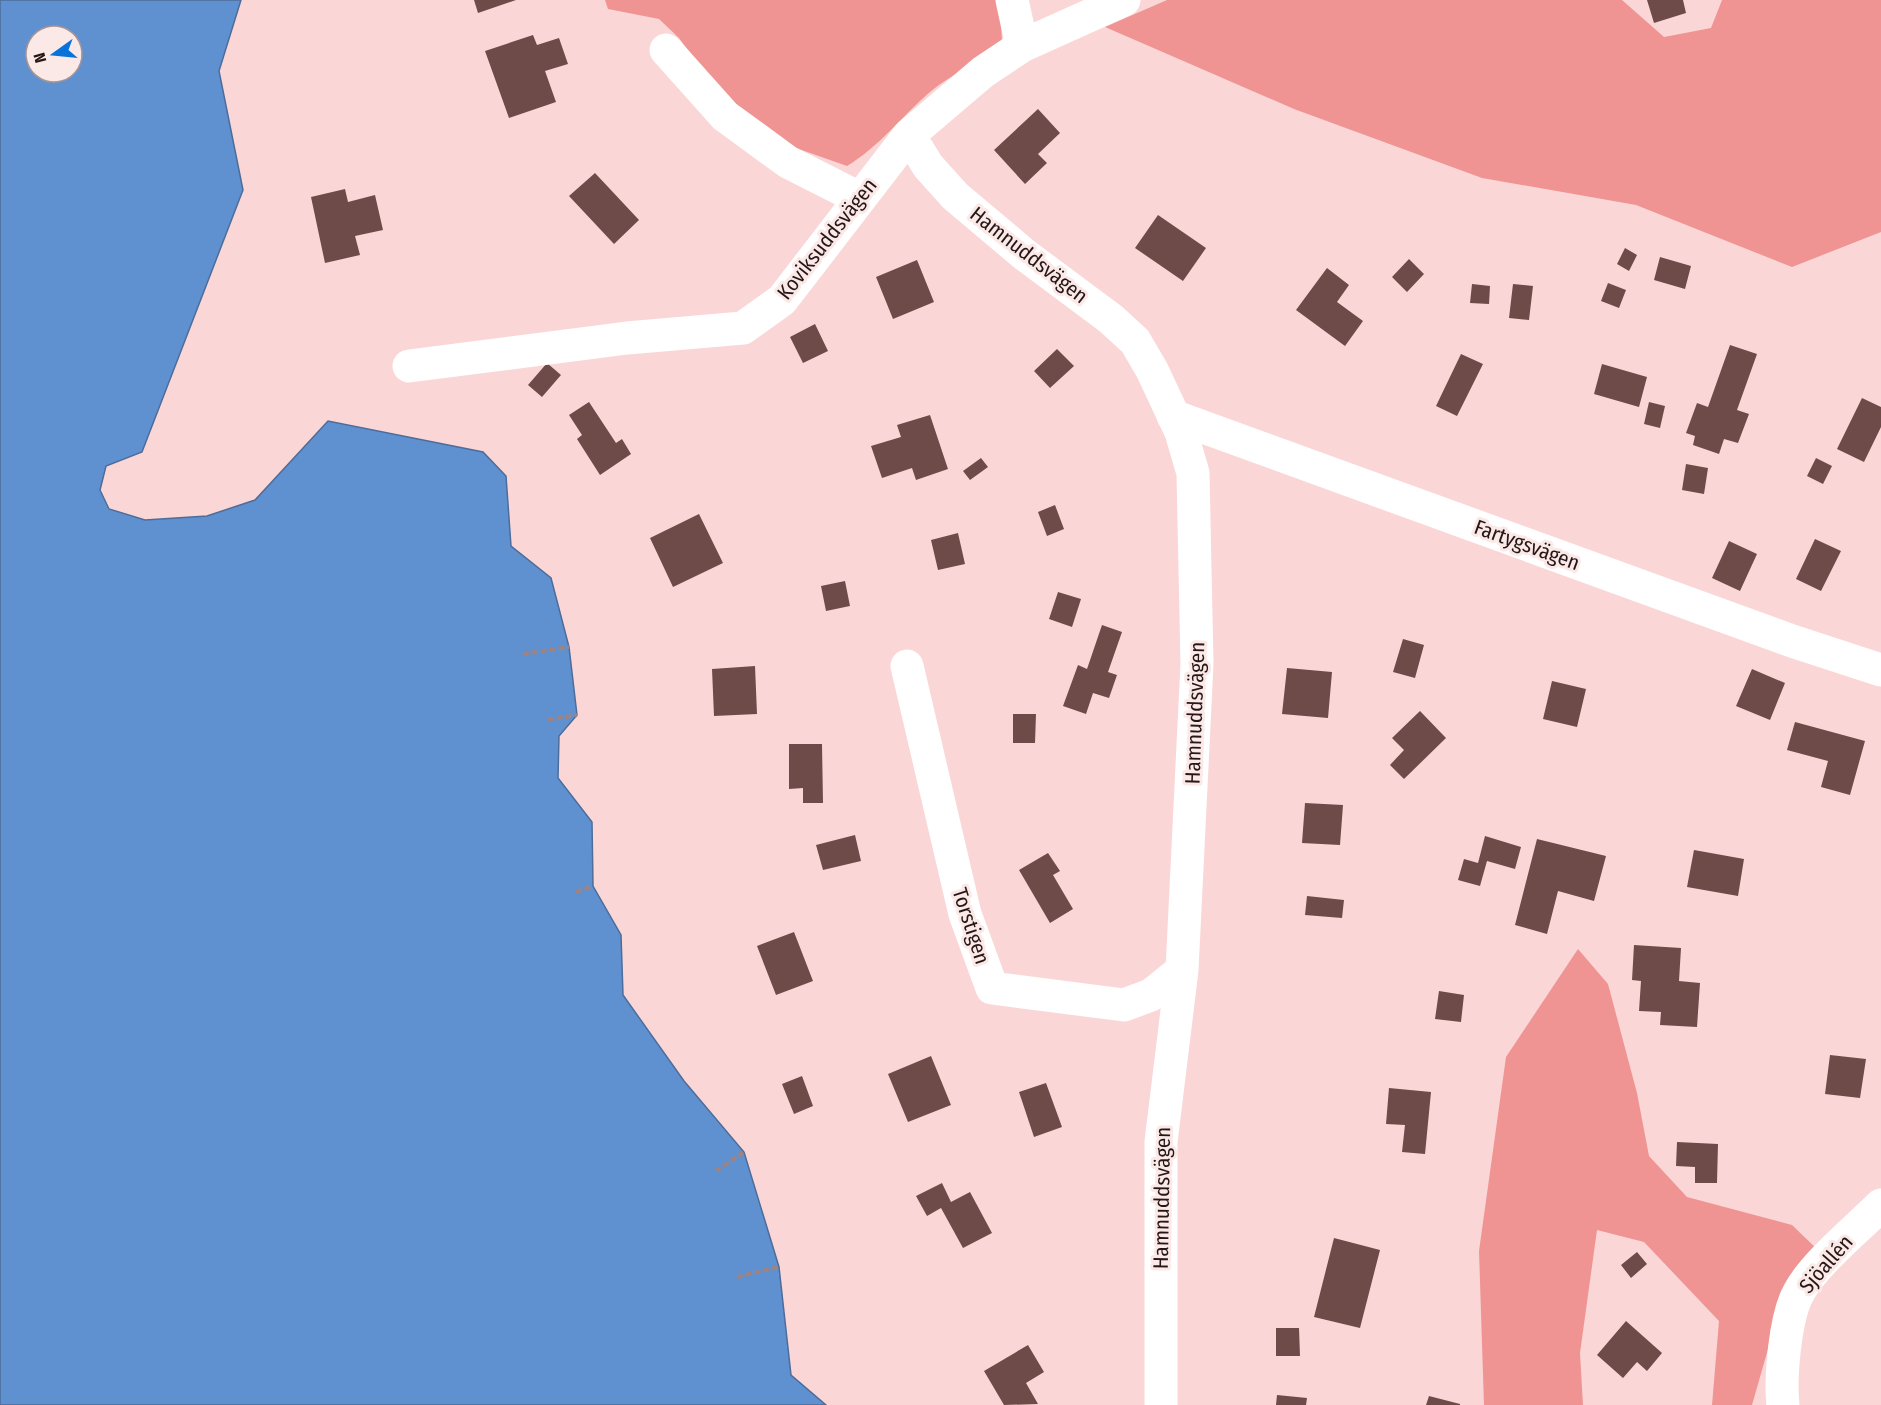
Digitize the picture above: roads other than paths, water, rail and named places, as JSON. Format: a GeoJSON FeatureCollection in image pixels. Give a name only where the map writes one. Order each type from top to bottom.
{"type":"FeatureCollection","features":[{"type":"Feature","properties":{"kind":"street"},"geometry":{"type":"LineString","coordinates":[[1012,0],[1022,46]]}},
{"type":"Feature","properties":{"kind":"street","name":"Koviksuddsvägen"},"geometry":{"type":"LineString","coordinates":[[409,366],[627,338],[743,328],[782,300],[858,198],[909,135],[983,72],[1022,46],[1124,0]]}},
{"type":"Feature","properties":{"kind":"street"},"geometry":{"type":"LineString","coordinates":[[666,50],[725,116],[789,162],[858,198]]}},
{"type":"Feature","properties":{"kind":"street","name":"Hamnuddsvägen"},"geometry":{"type":"LineString","coordinates":[[909,135],[928,166],[955,196],[1025,255],[1111,319],[1134,341],[1152,370],[1173,416],[1193,473],[1197,664],[1182,970],[1161,1142],[1161,1405]]}},
{"type":"Feature","properties":{"kind":"street","name":"Fartygsvägen"},"geometry":{"type":"LineString","coordinates":[[1173,416],[1792,641],[1881,670]]}},
{"type":"Feature","properties":{"kind":"street","name":"Torstigen"},"geometry":{"type":"LineString","coordinates":[[907,666],[964,914],[992,988],[1124,1005],[1151,994],[1182,970]]}},
{"type":"Feature","properties":{"kind":"street","name":"Sjöallén"},"geometry":{"type":"LineString","coordinates":[[1783,1405],[1786,1335],[1798,1292],[1831,1254],[1881,1205]]}},
{"type":"Feature","properties":{"kind":"water"},"geometry":{"type":"Polygon","coordinates":[[[0,0],[241,0],[219,71],[243,190],[142,452],[106,466],[100,490],[109,509],[145,520],[207,516],[255,500],[328,421],[483,452],[506,476],[511,546],[551,578],[569,647],[577,715],[559,736],[558,778],[592,822],[593,886],[621,935],[623,995],[684,1081],[744,1152],[779,1267],[791,1375],[826,1405],[0,1405],[0,0]]]}}]}
